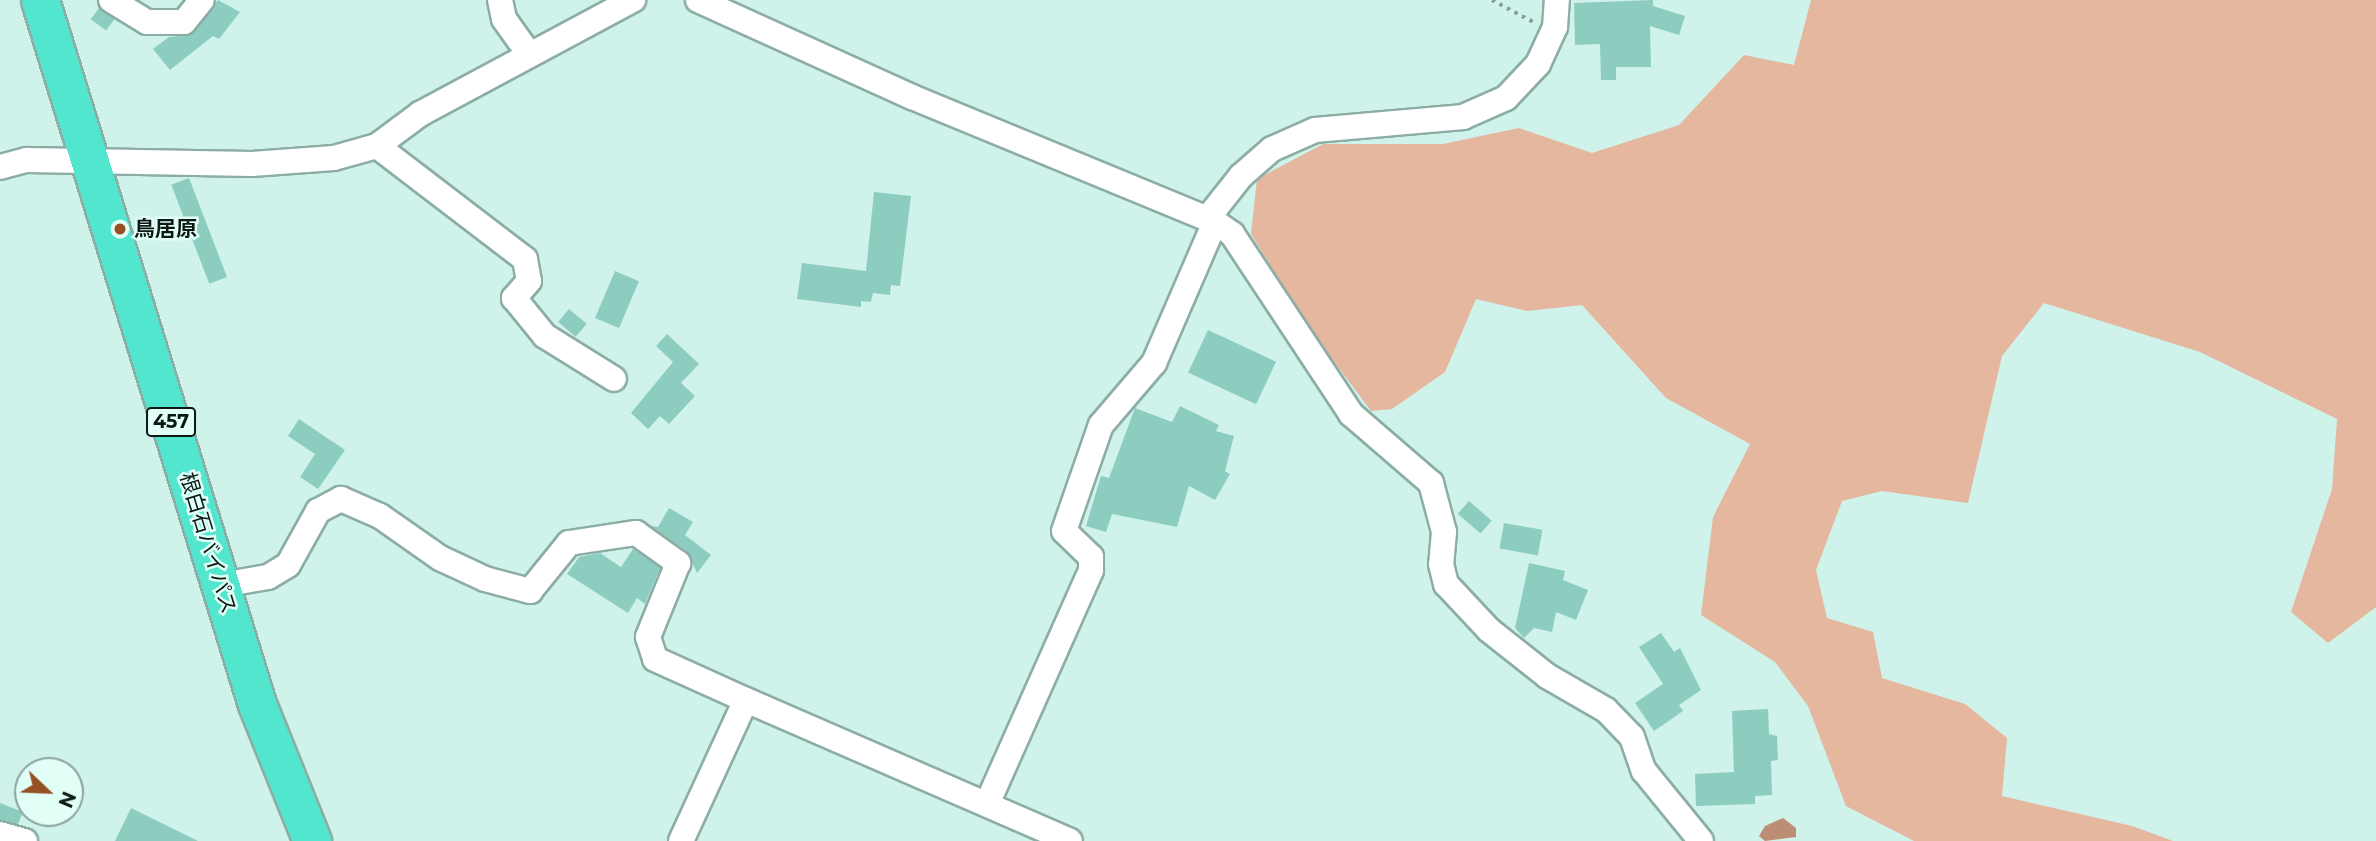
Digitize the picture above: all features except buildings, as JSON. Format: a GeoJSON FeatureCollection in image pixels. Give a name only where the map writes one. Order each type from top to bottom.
{"type":"FeatureCollection","features":[{"type":"Feature","properties":{"kind":"highway","name":"根白石バイパス"},"geometry":{"type":"LineString","coordinates":[[40,0],[257,704],[312,841]]}},
{"type":"Feature","properties":{"kind":"street"},"geometry":{"type":"LineString","coordinates":[[111,0],[147,22],[184,22],[202,0]]}},
{"type":"Feature","properties":{"kind":"street"},"geometry":{"type":"LineString","coordinates":[[500,0],[504,19],[529,54]]}},
{"type":"Feature","properties":{"kind":"street"},"geometry":{"type":"LineString","coordinates":[[0,167],[27,160],[252,164],[334,158],[377,146],[420,114],[633,0]]}},
{"type":"Feature","properties":{"kind":"street"},"geometry":{"type":"LineString","coordinates":[[698,0],[912,97],[1211,220],[1246,253],[1351,414],[1431,483],[1444,532],[1446,584],[1489,630],[1547,676],[1606,710],[1632,737],[1644,771],[1701,841]]}},
{"type":"Feature","properties":{"kind":"street"},"geometry":{"type":"LineString","coordinates":[[987,804],[1091,570],[1091,557],[1064,531],[1101,425],[1154,363],[1211,220],[1241,176],[1272,149],[1315,130],[1463,117],[1506,98],[1538,64],[1552,32],[1557,0]]}},
{"type":"Feature","properties":{"kind":"street"},"geometry":{"type":"LineString","coordinates":[[377,146],[525,259],[529,281],[514,298],[545,336],[614,379]]}},
{"type":"Feature","properties":{"kind":"street"},"geometry":{"type":"LineString","coordinates":[[221,585],[268,577],[288,565],[317,511],[341,499],[380,516],[440,558],[485,579],[530,591],[569,543],[636,533],[678,563],[648,637],[655,659],[1070,841]]}},
{"type":"Feature","properties":{"kind":"street"},"geometry":{"type":"LineString","coordinates":[[681,841],[746,700]]}},
{"type":"Feature","properties":{"kind":"street"},"geometry":{"type":"LineString","coordinates":[[0,834],[25,841]]}},
{"type":"Feature","properties":{"kind":"path"},"geometry":{"type":"LineString","coordinates":[[1492,0],[1552,32]]}},
{"type":"Feature","properties":{"kind":"shaded area"},"geometry":{"type":"Polygon","coordinates":[[[1811,0],[2376,0],[2376,607],[2328,643],[2291,612],[2332,489],[2337,419],[2200,352],[2044,303],[2002,356],[1968,503],[1882,491],[1842,501],[1816,570],[1827,618],[1873,632],[1882,678],[1965,704],[2007,738],[2002,796],[2132,826],[2173,841],[1914,841],[1846,806],[1808,706],[1775,662],[1701,615],[1713,517],[1750,444],[1666,398],[1582,305],[1527,311],[1476,299],[1445,372],[1392,409],[1371,411],[1306,324],[1251,234],[1257,179],[1323,144],[1443,144],[1519,128],[1592,153],[1679,125],[1744,55],[1794,65],[1811,0]]]}},
{"type":"Feature","properties":{"kind":"shaded area"},"geometry":{"type":"Polygon","coordinates":[[[1783,818],[1796,828],[1796,837],[1765,841],[1759,836],[1765,826],[1783,818]]]}},
{"type":"Feature","properties":{"kind":"place","name":"鳥居原"},"geometry":{"type":"Point","coordinates":[120,229]}}]}
